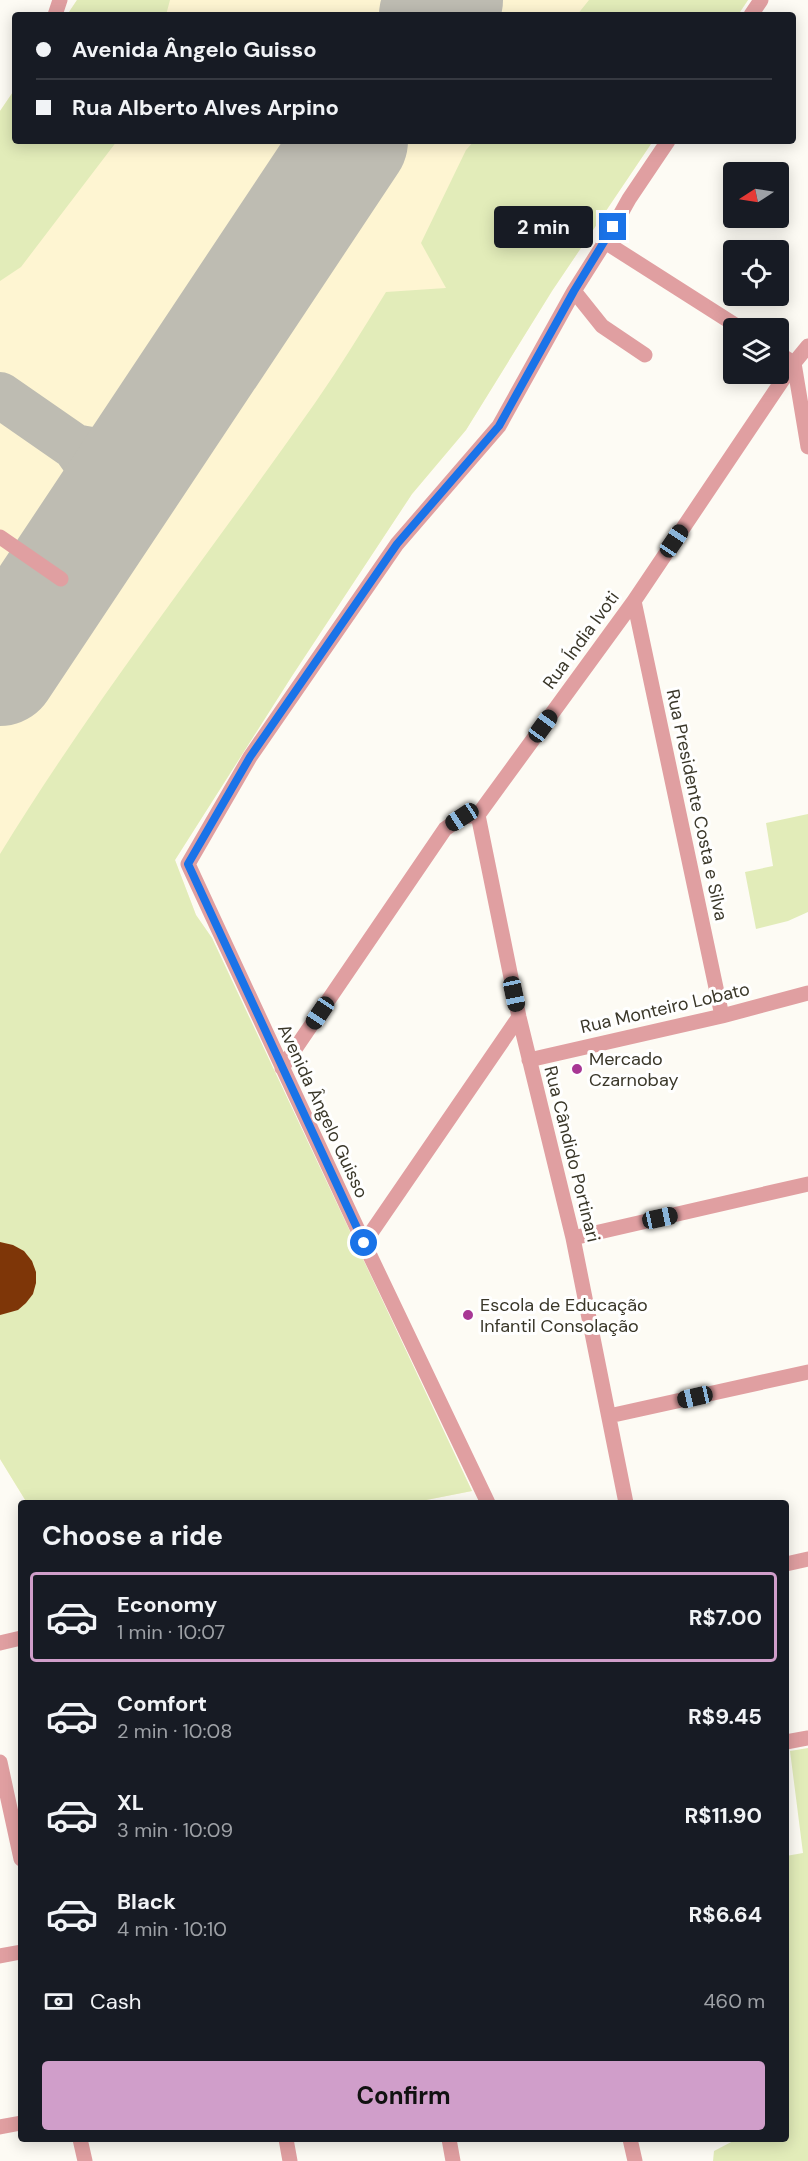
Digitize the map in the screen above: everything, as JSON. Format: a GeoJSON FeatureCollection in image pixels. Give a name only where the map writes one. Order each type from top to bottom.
{"type":"FeatureCollection","features":[{"type":"Feature","properties":{"kind":"street"},"geometry":{"type":"LineString","coordinates":[[645,355],[602,326],[574,291],[629,199],[666,144]]}},
{"type":"Feature","properties":{"kind":"street"},"geometry":{"type":"LineString","coordinates":[[605,242],[724,318]]}},
{"type":"Feature","properties":{"kind":"street","name":"Avenida Ângelo Guisso"},"geometry":{"type":"LineString","coordinates":[[487,1500],[188,864],[250,757],[397,544],[499,426],[574,291]]}},
{"type":"Feature","properties":{"kind":"street"},"geometry":{"type":"LineString","coordinates":[[803,353],[808,447]]}},
{"type":"Feature","properties":{"kind":"street","name":"Rua Índia Ivoti"},"geometry":{"type":"LineString","coordinates":[[478,815],[634,601],[803,353]]}},
{"type":"Feature","properties":{"kind":"street"},"geometry":{"type":"LineString","coordinates":[[0,537],[61,579]]}},
{"type":"Feature","properties":{"kind":"street","name":"Rua Presidente Costa e Silva"},"geometry":{"type":"LineString","coordinates":[[634,601],[722,1017]]}},
{"type":"Feature","properties":{"kind":"street"},"geometry":{"type":"LineString","coordinates":[[282,1068],[445,829],[462,817],[478,815]]}},
{"type":"Feature","properties":{"kind":"street","name":"Rua Cândido Portinari"},"geometry":{"type":"LineString","coordinates":[[478,815],[519,1017],[573,1238],[625,1500]]}},
{"type":"Feature","properties":{"kind":"street","name":"Rua Monteiro Lobato"},"geometry":{"type":"LineString","coordinates":[[530,1060],[722,1017],[808,993]]}},
{"type":"Feature","properties":{"kind":"street"},"geometry":{"type":"LineString","coordinates":[[364,1243],[519,1017]]}},
{"type":"Feature","properties":{"kind":"street"},"geometry":{"type":"LineString","coordinates":[[573,1238],[808,1184]]}},
{"type":"Feature","properties":{"kind":"street"},"geometry":{"type":"LineString","coordinates":[[609,1416],[808,1372]]}},
{"type":"Feature","properties":{"kind":"street"},"geometry":{"type":"LineString","coordinates":[[789,1563],[808,1559]]}},
{"type":"Feature","properties":{"kind":"street"},"geometry":{"type":"LineString","coordinates":[[0,1643],[18,1639]]}},
{"type":"Feature","properties":{"kind":"street"},"geometry":{"type":"LineString","coordinates":[[789,1741],[808,1738]]}},
{"type":"Feature","properties":{"kind":"street"},"geometry":{"type":"LineString","coordinates":[[0,1762],[4,1803],[18,1849]]}},
{"type":"Feature","properties":{"kind":"street"},"geometry":{"type":"LineString","coordinates":[[0,1956],[18,1953]]}},
{"type":"Feature","properties":{"kind":"street"},"geometry":{"type":"LineString","coordinates":[[0,2127],[18,2124]]}},
{"type":"Feature","properties":{"kind":"street"},"geometry":{"type":"LineString","coordinates":[[81,2142],[85,2161]]}},
{"type":"Feature","properties":{"kind":"street"},"geometry":{"type":"LineString","coordinates":[[287,2142],[290,2161]]}},
{"type":"Feature","properties":{"kind":"street"},"geometry":{"type":"LineString","coordinates":[[449,2142],[453,2161]]}},
{"type":"Feature","properties":{"kind":"street"},"geometry":{"type":"LineString","coordinates":[[631,2142],[635,2161]]}},
{"type":"Feature","properties":{"kind":"shaded area"},"geometry":{"type":"Polygon","coordinates":[[[77,0],[748,0],[740,12],[69,12],[77,0]]]}},
{"type":"Feature","properties":{"kind":"shaded area"},"geometry":{"type":"Polygon","coordinates":[[[12,93],[12,144],[651,144],[552,291],[466,430],[412,494],[292,676],[175,860],[196,915],[212,938],[472,1491],[426,1500],[25,1500],[0,1459],[0,111],[12,93]]]}},
{"type":"Feature","properties":{"kind":"green space"},"geometry":{"type":"Polygon","coordinates":[[[77,0],[170,0],[167,12],[69,12],[77,0]]]}},
{"type":"Feature","properties":{"kind":"green space"},"geometry":{"type":"Polygon","coordinates":[[[589,0],[748,0],[740,12],[579,12],[589,0]]]}},
{"type":"Feature","properties":{"kind":"green space"},"geometry":{"type":"Polygon","coordinates":[[[12,93],[12,144],[115,144],[21,267],[0,281],[0,111],[12,93]]]}},
{"type":"Feature","properties":{"kind":"green space"},"geometry":{"type":"Polygon","coordinates":[[[471,144],[651,144],[552,291],[466,430],[412,494],[292,676],[175,860],[196,915],[212,938],[472,1491],[426,1500],[25,1500],[0,1459],[0,854],[114,682],[315,403],[386,292],[446,288],[421,243],[466,150],[471,144]]]}},
{"type":"Feature","properties":{"kind":"green space"},"geometry":{"type":"Polygon","coordinates":[[[808,814],[808,912],[788,921],[756,929],[745,872],[773,866],[766,823],[808,814]]]}},
{"type":"Feature","properties":{"kind":"green space"},"geometry":{"type":"Polygon","coordinates":[[[808,1748],[808,2161],[713,2161],[714,2151],[731,2142],[789,2142],[789,1855],[803,1853],[790,1751],[808,1748]]]}},
{"type":"Feature","properties":{"kind":"building"},"geometry":{"type":"Polygon","coordinates":[[[0,1242],[24,1251],[32,1261],[36,1272],[36,1283],[33,1294],[26,1303],[18,1310],[0,1315],[0,1242]]]}},
{"type":"Feature","properties":{"kind":"taxiway"},"geometry":{"type":"LineString","coordinates":[[0,395],[75,447],[87,464],[97,502],[91,535]]}},
{"type":"Feature","properties":{"kind":"taxiway"},"geometry":{"type":"LineString","coordinates":[[75,447],[101,451],[122,448],[142,439],[162,424]]}},
{"type":"Feature","properties":{"kind":"runway"},"geometry":{"type":"LineString","coordinates":[[438,12],[446,0]]}},
{"type":"Feature","properties":{"kind":"runway"},"geometry":{"type":"LineString","coordinates":[[0,669],[349,144]]}},
{"type":"Feature","properties":{"kind":"place","name":"Mercado Czarnobay"},"geometry":{"type":"Point","coordinates":[577,1069]}},
{"type":"Feature","properties":{"kind":"place","name":"Escola de Educação Infantil Consolação"},"geometry":{"type":"Point","coordinates":[468,1315]}},
{"type":"Feature","properties":{"kind":"route"},"geometry":{"type":"LineString","coordinates":[[364,1243],[188,864],[250,757],[397,544],[499,426],[574,291],[613,227]]}}]}
